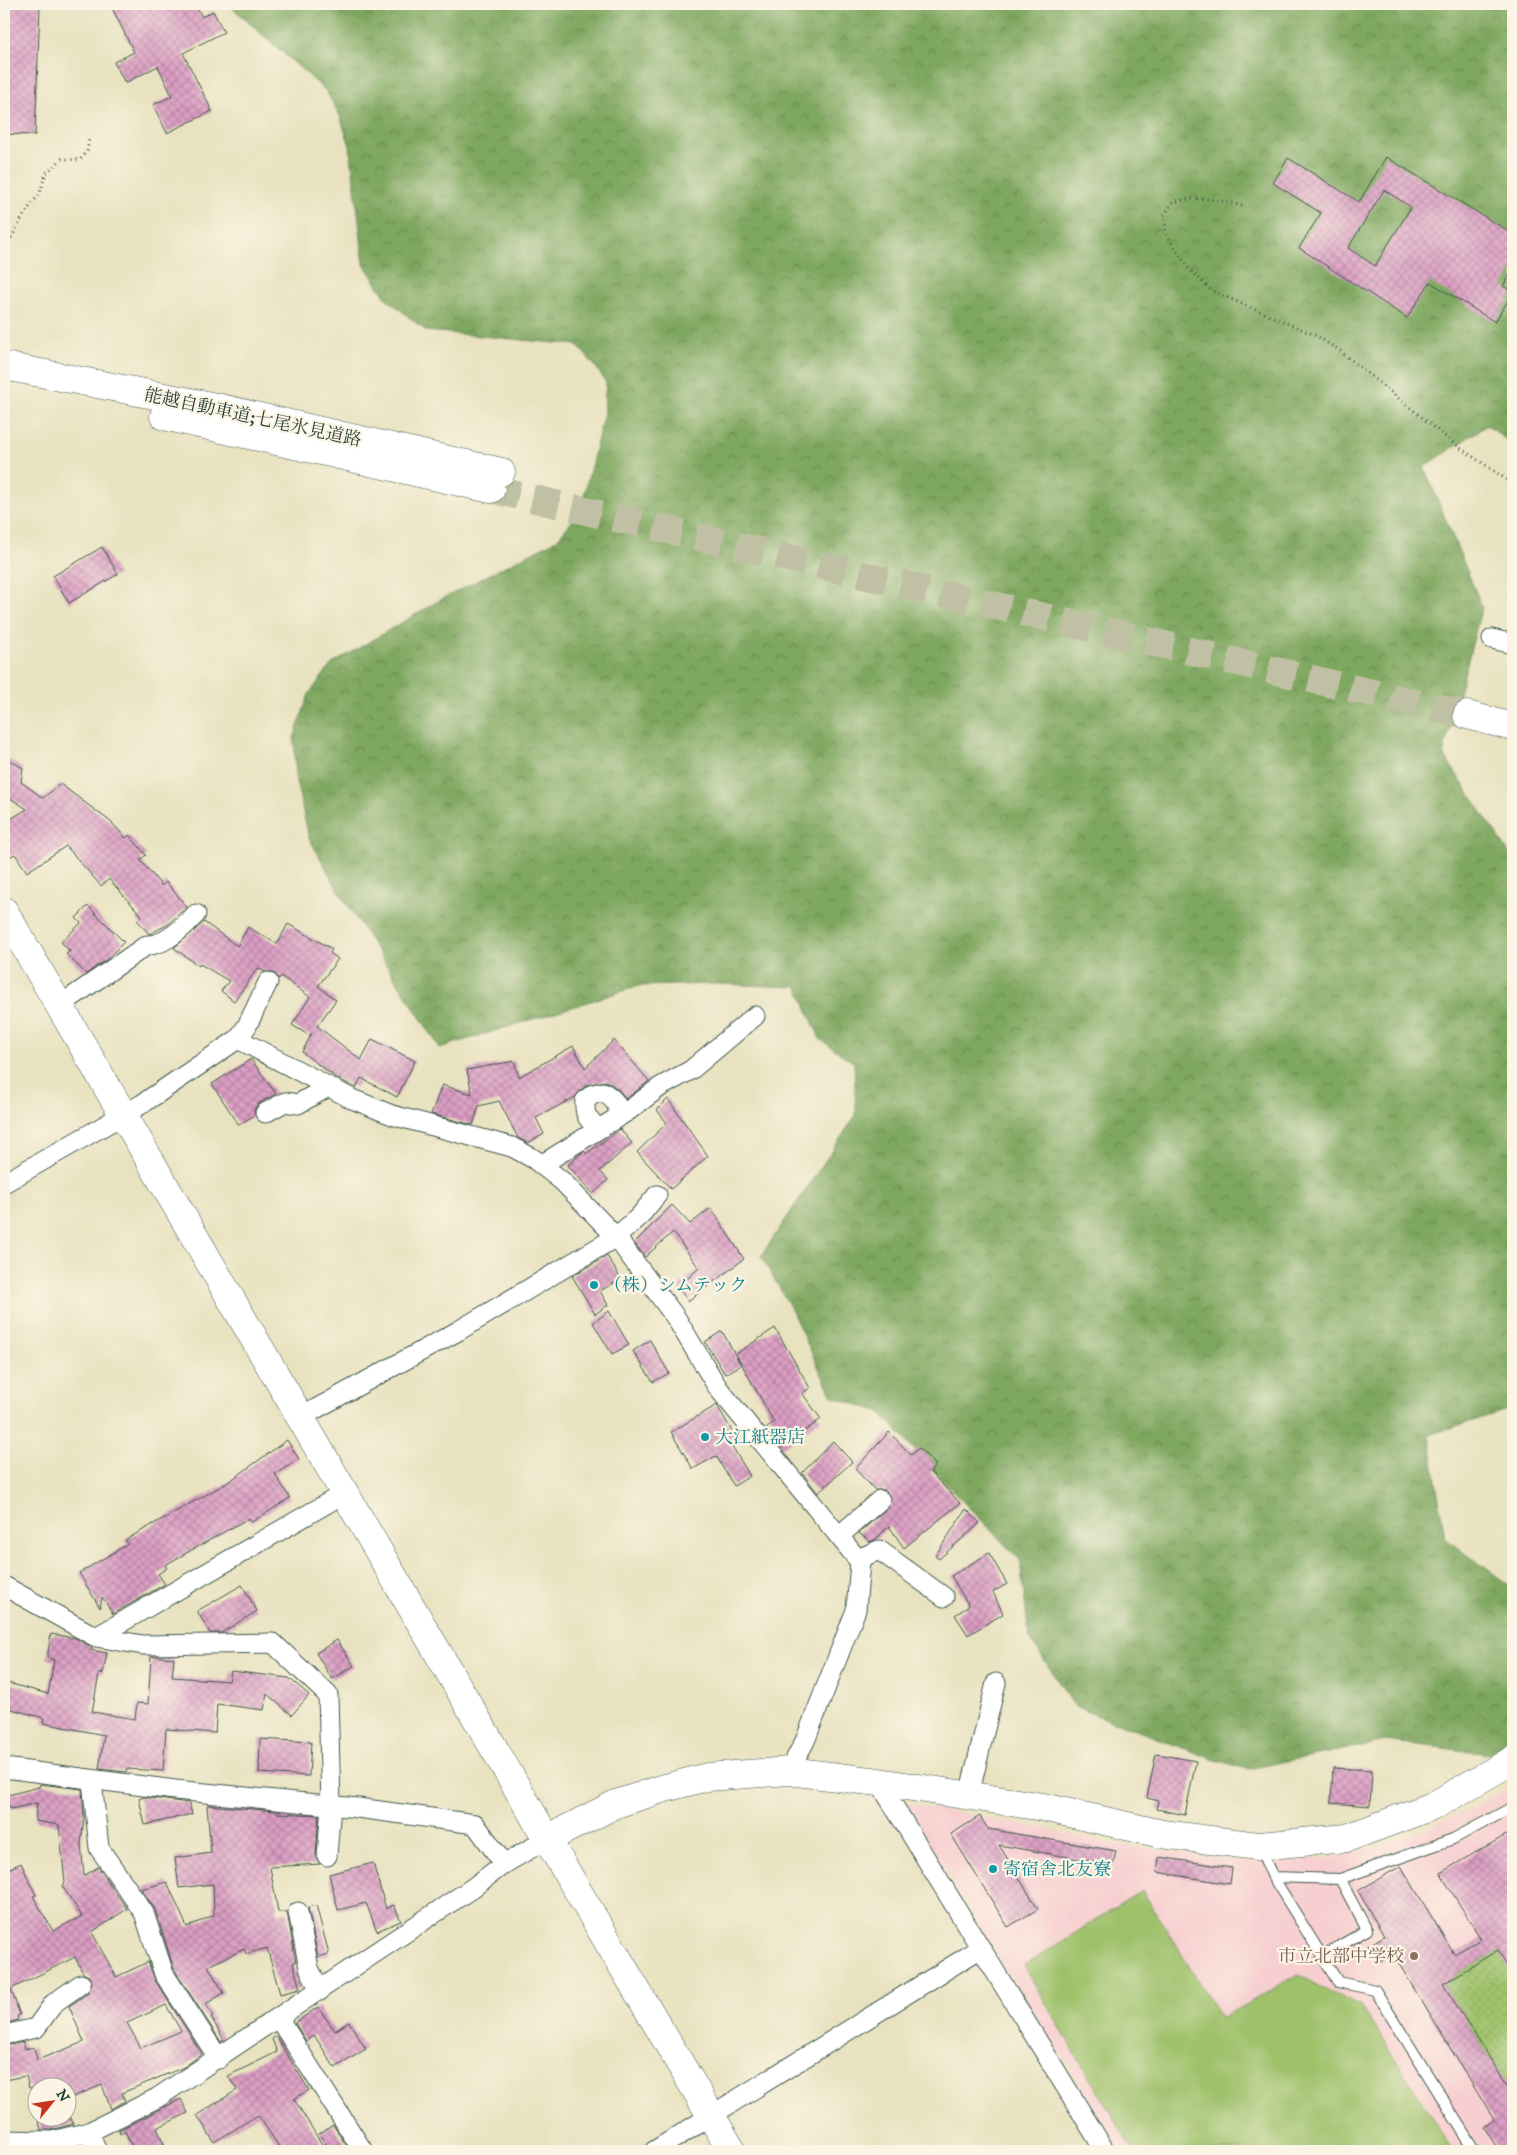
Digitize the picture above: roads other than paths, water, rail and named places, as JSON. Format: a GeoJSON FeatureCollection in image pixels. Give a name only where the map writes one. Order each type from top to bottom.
{"type":"FeatureCollection","features":[{"type":"Feature","properties":{"kind":"main road","name":"能越自動車道;七尾氷見道路"},"geometry":{"type":"LineString","coordinates":[[4,366],[216,408],[496,480],[4,383]]}},
{"type":"Feature","properties":{"kind":"main road"},"geometry":{"type":"LineString","coordinates":[[1513,711],[1469,708],[1513,727]]}},
{"type":"Feature","properties":{"kind":"main road"},"geometry":{"type":"LineString","coordinates":[[4,910],[546,1839],[732,2151]]}},
{"type":"Feature","properties":{"kind":"main road"},"geometry":{"type":"LineString","coordinates":[[546,1839],[616,1804],[665,1788],[707,1777],[789,1771],[969,1795],[1042,1807],[1162,1834],[1258,1846],[1347,1838],[1435,1805],[1513,1760]]}},
{"type":"Feature","properties":{"kind":"street"},"geometry":{"type":"LineString","coordinates":[[1492,639],[1513,644]]}},
{"type":"Feature","properties":{"kind":"street"},"geometry":{"type":"LineString","coordinates":[[59,1006],[147,946],[153,946],[168,936],[173,936],[196,914]]}},
{"type":"Feature","properties":{"kind":"street"},"geometry":{"type":"LineString","coordinates":[[4,1183],[122,1115],[238,1039],[247,1026],[268,982]]}},
{"type":"Feature","properties":{"kind":"street"},"geometry":{"type":"LineString","coordinates":[[541,1165],[618,1117],[660,1087],[691,1070],[755,1016]]}},
{"type":"Feature","properties":{"kind":"street"},"geometry":{"type":"LineString","coordinates":[[238,1039],[328,1087],[392,1115],[512,1147],[562,1181],[616,1236],[676,1318],[718,1388],[860,1562],[860,1585],[856,1610],[805,1740],[789,1771]]}},
{"type":"Feature","properties":{"kind":"street"},"geometry":{"type":"LineString","coordinates":[[265,1113],[286,1102],[298,1104],[328,1087]]}},
{"type":"Feature","properties":{"kind":"street"},"geometry":{"type":"LineString","coordinates":[[600,1128],[587,1120],[584,1111],[585,1101],[593,1094],[603,1092],[614,1099],[619,1107],[618,1117]]}},
{"type":"Feature","properties":{"kind":"street"},"geometry":{"type":"LineString","coordinates":[[301,1417],[458,1331],[616,1236],[639,1217],[657,1195]]}},
{"type":"Feature","properties":{"kind":"street"},"geometry":{"type":"LineString","coordinates":[[96,1637],[345,1494]]}},
{"type":"Feature","properties":{"kind":"street"},"geometry":{"type":"LineString","coordinates":[[839,1536],[880,1500]]}},
{"type":"Feature","properties":{"kind":"street"},"geometry":{"type":"LineString","coordinates":[[858,1559],[879,1550],[944,1597]]}},
{"type":"Feature","properties":{"kind":"street"},"geometry":{"type":"LineString","coordinates":[[4,1586],[96,1637],[143,1645],[273,1643],[328,1695],[331,1806],[327,1856]]}},
{"type":"Feature","properties":{"kind":"street"},"geometry":{"type":"LineString","coordinates":[[969,1795],[996,1683]]}},
{"type":"Feature","properties":{"kind":"street"},"geometry":{"type":"LineString","coordinates":[[4,1768],[92,1780],[475,1824],[504,1864]]}},
{"type":"Feature","properties":{"kind":"street"},"geometry":{"type":"LineString","coordinates":[[92,1780],[99,1848],[144,1913],[164,1974],[219,2059]]}},
{"type":"Feature","properties":{"kind":"street"},"geometry":{"type":"LineString","coordinates":[[879,1782],[1105,2151]]}},
{"type":"Feature","properties":{"kind":"street"},"geometry":{"type":"LineString","coordinates":[[10,2144],[52,2141],[89,2132],[157,2098],[279,2019],[471,1889],[504,1864],[546,1839]]}},
{"type":"Feature","properties":{"kind":"street"},"geometry":{"type":"LineString","coordinates":[[298,1912],[309,1968],[320,1991]]}},
{"type":"Feature","properties":{"kind":"street"},"geometry":{"type":"LineString","coordinates":[[654,2151],[981,1948]]}},
{"type":"Feature","properties":{"kind":"street"},"geometry":{"type":"LineString","coordinates":[[4,2035],[36,2028],[54,2003],[81,1984]]}},
{"type":"Feature","properties":{"kind":"street"},"geometry":{"type":"LineString","coordinates":[[279,2019],[364,2151]]}},
{"type":"Feature","properties":{"kind":"street"},"geometry":{"type":"LineString","coordinates":[[89,2132],[98,2151]]}},
{"type":"Feature","properties":{"kind":"lane"},"geometry":{"type":"LineString","coordinates":[[1274,1876],[1340,1878],[1454,1839],[1513,1807]]}},
{"type":"Feature","properties":{"kind":"lane"},"geometry":{"type":"LineString","coordinates":[[1258,1846],[1338,1982],[1375,1990],[1475,2151]]}},
{"type":"Feature","properties":{"kind":"lane"},"geometry":{"type":"LineString","coordinates":[[1322,1956],[1367,1930],[1340,1878]]}},
{"type":"Feature","properties":{"kind":"tunnel"},"geometry":{"type":"LineString","coordinates":[[491,489],[1467,715]]}},
{"type":"Feature","properties":{"kind":"place","name":"（株）シムテック"},"geometry":{"type":"Point","coordinates":[594,1285]}},
{"type":"Feature","properties":{"kind":"place","name":"大江紙器店"},"geometry":{"type":"Point","coordinates":[705,1437]}},
{"type":"Feature","properties":{"kind":"place","name":"寄宿舎北友寮"},"geometry":{"type":"Point","coordinates":[993,1869]}},
{"type":"Feature","properties":{"kind":"place","name":"市立北部中学校"},"geometry":{"type":"Point","coordinates":[1414,1956]}}]}
